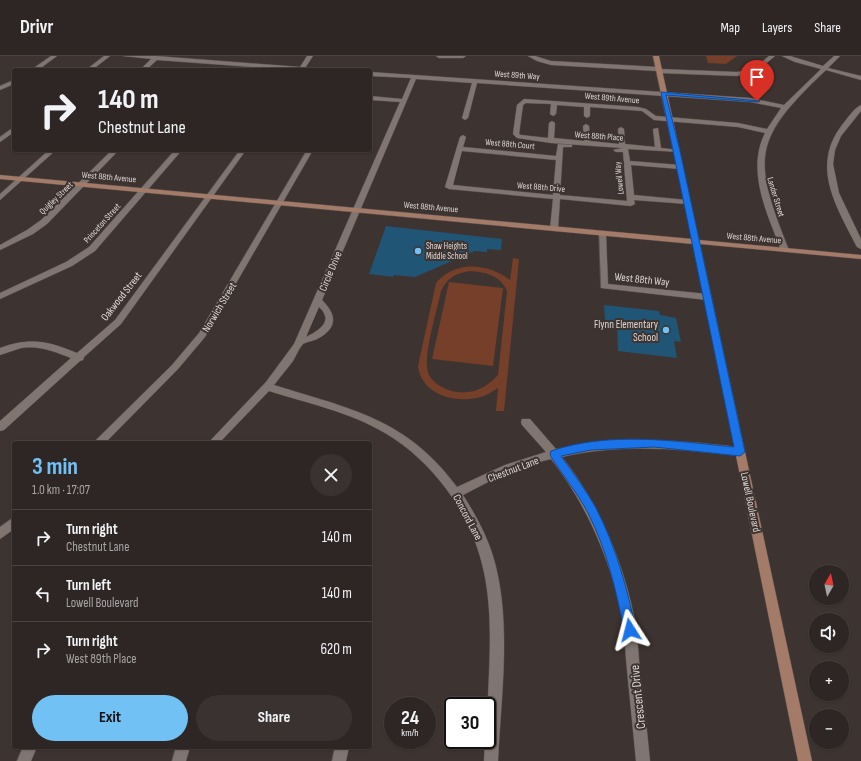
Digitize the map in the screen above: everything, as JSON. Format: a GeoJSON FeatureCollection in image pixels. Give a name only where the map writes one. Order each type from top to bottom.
{"type":"FeatureCollection","features":[{"type":"Feature","properties":{"kind":"street"},"geometry":{"type":"LineString","coordinates":[[37,68],[54,56]]}},
{"type":"Feature","properties":{"kind":"street"},"geometry":{"type":"LineString","coordinates":[[92,68],[107,56]]}},
{"type":"Feature","properties":{"kind":"street"},"geometry":{"type":"LineString","coordinates":[[126,56],[281,68]]}},
{"type":"Feature","properties":{"kind":"street"},"geometry":{"type":"LineString","coordinates":[[302,68],[310,56]]}},
{"type":"Feature","properties":{"kind":"street"},"geometry":{"type":"LineString","coordinates":[[439,56],[463,56]]}},
{"type":"Feature","properties":{"kind":"street"},"geometry":{"type":"LineString","coordinates":[[531,56],[551,63],[737,74],[755,70],[772,56]]}},
{"type":"Feature","properties":{"kind":"street","name":"Lowell Boulevard"},"geometry":{"type":"LineString","coordinates":[[656,56],[805,761]]}},
{"type":"Feature","properties":{"kind":"street"},"geometry":{"type":"LineString","coordinates":[[785,56],[861,78]]}},
{"type":"Feature","properties":{"kind":"street","name":"Lander Street"},"geometry":{"type":"LineString","coordinates":[[785,250],[760,176],[761,151],[768,131],[777,116],[837,56]]}},
{"type":"Feature","properties":{"kind":"street"},"geometry":{"type":"LineString","coordinates":[[145,68],[156,58]]}},
{"type":"Feature","properties":{"kind":"street"},"geometry":{"type":"LineString","coordinates":[[197,68],[204,62]]}},
{"type":"Feature","properties":{"kind":"street","name":"West 89th Way"},"geometry":{"type":"LineString","coordinates":[[372,74],[750,100],[786,107]]}},
{"type":"Feature","properties":{"kind":"street","name":"Circle Drive"},"geometry":{"type":"LineString","coordinates":[[215,441],[287,364],[300,342],[414,77]]}},
{"type":"Feature","properties":{"kind":"street"},"geometry":{"type":"LineString","coordinates":[[465,118],[475,81]]}},
{"type":"Feature","properties":{"kind":"street"},"geometry":{"type":"LineString","coordinates":[[0,88],[12,83]]}},
{"type":"Feature","properties":{"kind":"street"},"geometry":{"type":"LineString","coordinates":[[372,98],[404,101]]}},
{"type":"Feature","properties":{"kind":"street","name":"West 89th Avenue"},"geometry":{"type":"LineString","coordinates":[[518,138],[516,134],[520,105],[524,101],[587,105],[620,110],[644,110],[654,118],[738,125],[768,131]]}},
{"type":"Feature","properties":{"kind":"street"},"geometry":{"type":"LineString","coordinates":[[553,114],[554,102]]}},
{"type":"Feature","properties":{"kind":"street"},"geometry":{"type":"LineString","coordinates":[[587,105],[587,116]]}},
{"type":"Feature","properties":{"kind":"street"},"geometry":{"type":"LineString","coordinates":[[861,107],[837,137],[832,148],[830,160],[831,179],[835,194],[861,246]]}},
{"type":"Feature","properties":{"kind":"street"},"geometry":{"type":"LineString","coordinates":[[654,118],[658,149]]}},
{"type":"Feature","properties":{"kind":"street"},"geometry":{"type":"LineString","coordinates":[[551,141],[552,123]]}},
{"type":"Feature","properties":{"kind":"street"},"geometry":{"type":"LineString","coordinates":[[586,126],[587,144]]}},
{"type":"Feature","properties":{"kind":"street","name":"Lowell Way"},"geometry":{"type":"LineString","coordinates":[[621,129],[627,163],[631,201]]}},
{"type":"Feature","properties":{"kind":"street"},"geometry":{"type":"LineString","coordinates":[[0,140],[12,131]]}},
{"type":"Feature","properties":{"kind":"street"},"geometry":{"type":"LineString","coordinates":[[460,149],[463,137]]}},
{"type":"Feature","properties":{"kind":"street","name":"West 88th Place"},"geometry":{"type":"LineString","coordinates":[[518,138],[624,148],[677,151]]}},
{"type":"Feature","properties":{"kind":"street"},"geometry":{"type":"LineString","coordinates":[[554,229],[560,145],[624,148]]}},
{"type":"Feature","properties":{"kind":"street","name":"West 88th Court"},"geometry":{"type":"LineString","coordinates":[[460,149],[560,158]]}},
{"type":"Feature","properties":{"kind":"street","name":"West 88th Drive"},"geometry":{"type":"LineString","coordinates":[[460,149],[449,188],[557,197],[631,201]]}},
{"type":"Feature","properties":{"kind":"street"},"geometry":{"type":"LineString","coordinates":[[0,198],[52,152]]}},
{"type":"Feature","properties":{"kind":"street","name":"Quigley Street"},"geometry":{"type":"LineString","coordinates":[[0,248],[37,227],[114,152]]}},
{"type":"Feature","properties":{"kind":"street","name":"Princeton Street"},"geometry":{"type":"LineString","coordinates":[[0,296],[87,254],[177,152]]}},
{"type":"Feature","properties":{"kind":"street","name":"Oakwood Street"},"geometry":{"type":"LineString","coordinates":[[0,427],[80,358],[124,315],[242,152]]}},
{"type":"Feature","properties":{"kind":"street","name":"Norwich Street"},"geometry":{"type":"LineString","coordinates":[[100,441],[175,367],[202,335],[309,152]]}},
{"type":"Feature","properties":{"kind":"street"},"geometry":{"type":"LineString","coordinates":[[627,163],[680,167]]}},
{"type":"Feature","properties":{"kind":"street","name":"West 88th Avenue"},"geometry":{"type":"LineString","coordinates":[[0,176],[602,234],[861,257]]}},
{"type":"Feature","properties":{"kind":"street"},"geometry":{"type":"LineString","coordinates":[[631,201],[687,202]]}},
{"type":"Feature","properties":{"kind":"street","name":"West 88th Way"},"geometry":{"type":"LineString","coordinates":[[602,234],[604,286],[707,297]]}},
{"type":"Feature","properties":{"kind":"street"},"geometry":{"type":"LineString","coordinates":[[300,342],[319,335],[326,328],[330,320],[330,314],[318,301]]}},
{"type":"Feature","properties":{"kind":"street"},"geometry":{"type":"LineString","coordinates":[[0,352],[20,344],[36,343],[47,345],[80,358]]}},
{"type":"Feature","properties":{"kind":"street","name":"Concord Lane"},"geometry":{"type":"LineString","coordinates":[[267,387],[356,415],[390,431],[432,464],[456,493],[479,536],[488,562],[494,587],[496,645],[491,761]]}},
{"type":"Feature","properties":{"kind":"street","name":"Crescent Drive"},"geometry":{"type":"LineString","coordinates":[[526,422],[555,454],[592,510],[606,542],[620,584],[630,630],[643,761]]}},
{"type":"Feature","properties":{"kind":"street","name":"Chestnut Lane"},"geometry":{"type":"LineString","coordinates":[[456,493],[518,464],[591,446],[654,443],[740,452]]}},
{"type":"Feature","properties":{"kind":"street"},"geometry":{"type":"LineString","coordinates":[[0,534],[12,524]]}},
{"type":"Feature","properties":{"kind":"street"},"geometry":{"type":"LineString","coordinates":[[24,761],[29,749]]}},
{"type":"Feature","properties":{"kind":"street"},"geometry":{"type":"LineString","coordinates":[[179,761],[182,749]]}},
{"type":"Feature","properties":{"kind":"street"},"geometry":{"type":"LineString","coordinates":[[339,761],[342,749]]}},
{"type":"Feature","properties":{"kind":"shaded area"},"geometry":{"type":"Polygon","coordinates":[[[706,56],[737,56],[726,64],[708,63],[706,56]]]}},
{"type":"Feature","properties":{"kind":"shaded area"},"geometry":{"type":"Polygon","coordinates":[[[513,258],[519,259],[504,411],[496,411],[498,388],[482,397],[467,399],[448,397],[431,389],[420,375],[418,366],[436,283],[452,270],[472,266],[492,270],[510,280],[513,258]],[[470,271],[460,273],[449,279],[443,286],[431,333],[427,355],[428,372],[432,380],[440,386],[453,391],[474,391],[484,387],[498,375],[507,291],[497,278],[470,271]]]}},
{"type":"Feature","properties":{"kind":"shaded area"},"geometry":{"type":"Polygon","coordinates":[[[449,282],[503,288],[493,366],[432,359],[449,282]]]}},
{"type":"Feature","properties":{"kind":"building","name":"Shaw Heights Middle School"},"geometry":{"type":"Polygon","coordinates":[[[386,226],[502,239],[501,250],[487,249],[487,252],[475,251],[415,277],[394,275],[393,277],[369,274],[386,226]]]}},
{"type":"Feature","properties":{"kind":"building","name":"Flynn Elementary School"},"geometry":{"type":"Polygon","coordinates":[[[604,305],[659,311],[660,315],[676,318],[681,342],[674,341],[677,358],[618,351],[617,322],[605,321],[604,305]]]}},
{"type":"Feature","properties":{"kind":"place","name":"Shaw Heights Middle School"},"geometry":{"type":"Point","coordinates":[418,251]}},
{"type":"Feature","properties":{"kind":"place","name":"Flynn Elementary School"},"geometry":{"type":"Point","coordinates":[666,330]}},
{"type":"Feature","properties":{"kind":"route"},"geometry":{"type":"LineString","coordinates":[[630,630],[625,600],[606,542],[592,510],[555,454],[591,446],[630,443],[691,445],[740,452],[677,151],[663,94],[757,101]]}}]}
